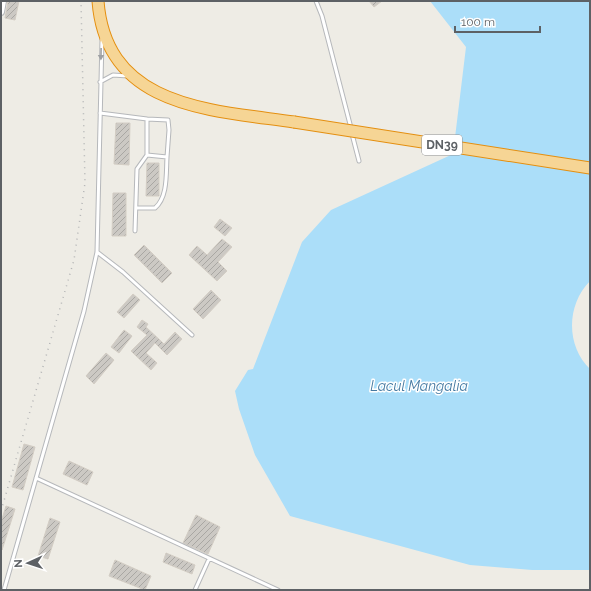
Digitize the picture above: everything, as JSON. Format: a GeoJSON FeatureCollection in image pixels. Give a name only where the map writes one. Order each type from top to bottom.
{"type":"FeatureCollection","features":[{"type":"Feature","properties":{"kind":"highway","name":"DN39"},"geometry":{"type":"LineString","coordinates":[[98,1],[102,27],[108,43],[117,60],[131,77],[155,92],[184,102],[232,113],[590,168]]}},
{"type":"Feature","properties":{"kind":"street"},"geometry":{"type":"LineString","coordinates":[[1,12],[3,1]]}},
{"type":"Feature","properties":{"kind":"lane"},"geometry":{"type":"LineString","coordinates":[[316,1],[322,16],[359,161]]}},
{"type":"Feature","properties":{"kind":"lane"},"geometry":{"type":"LineString","coordinates":[[4,590],[84,311],[97,252],[102,27]]}},
{"type":"Feature","properties":{"kind":"lane"},"geometry":{"type":"LineString","coordinates":[[100,82],[116,74],[131,77]]}},
{"type":"Feature","properties":{"kind":"lane"},"geometry":{"type":"LineString","coordinates":[[100,114],[168,120],[170,130],[164,194],[161,204],[155,208],[136,208]]}},
{"type":"Feature","properties":{"kind":"lane"},"geometry":{"type":"LineString","coordinates":[[135,232],[138,169],[147,155],[147,119]]}},
{"type":"Feature","properties":{"kind":"lane"},"geometry":{"type":"LineString","coordinates":[[147,155],[167,157]]}},
{"type":"Feature","properties":{"kind":"lane"},"geometry":{"type":"LineString","coordinates":[[97,252],[123,272],[192,335]]}},
{"type":"Feature","properties":{"kind":"lane"},"geometry":{"type":"LineString","coordinates":[[36,478],[278,590]]}},
{"type":"Feature","properties":{"kind":"lane"},"geometry":{"type":"LineString","coordinates":[[195,590],[209,559]]}},
{"type":"Feature","properties":{"kind":"water","name":"Lacul Mangalia"},"geometry":{"type":"Polygon","coordinates":[[[430,1],[590,1],[590,281],[576,302],[572,325],[576,349],[582,360],[590,369],[590,570],[532,570],[470,565],[290,516],[255,455],[239,409],[235,391],[248,370],[253,369],[302,242],[331,210],[453,154],[466,47],[430,1]]]}},
{"type":"Feature","properties":{"kind":"building"},"geometry":{"type":"Polygon","coordinates":[[[8,1],[19,1],[15,20],[5,18],[8,1]]]}},
{"type":"Feature","properties":{"kind":"building"},"geometry":{"type":"Polygon","coordinates":[[[369,1],[382,1],[374,7],[369,1]]]}},
{"type":"Feature","properties":{"kind":"building"},"geometry":{"type":"Polygon","coordinates":[[[116,123],[130,123],[129,165],[114,164],[116,123]]]}},
{"type":"Feature","properties":{"kind":"building"},"geometry":{"type":"Polygon","coordinates":[[[147,163],[159,163],[159,196],[146,196],[147,163]]]}},
{"type":"Feature","properties":{"kind":"building"},"geometry":{"type":"Polygon","coordinates":[[[113,193],[126,193],[126,236],[112,236],[113,193]]]}},
{"type":"Feature","properties":{"kind":"building"},"geometry":{"type":"Polygon","coordinates":[[[220,219],[232,228],[225,236],[214,227],[220,219]]]}},
{"type":"Feature","properties":{"kind":"building"},"geometry":{"type":"Polygon","coordinates":[[[222,239],[232,247],[218,262],[227,271],[217,281],[189,255],[197,246],[207,255],[222,239]]]}},
{"type":"Feature","properties":{"kind":"building"},"geometry":{"type":"Polygon","coordinates":[[[144,245],[172,273],[162,283],[134,255],[144,245]]]}},
{"type":"Feature","properties":{"kind":"building"},"geometry":{"type":"Polygon","coordinates":[[[211,290],[221,300],[203,319],[193,309],[211,290]]]}},
{"type":"Feature","properties":{"kind":"building"},"geometry":{"type":"Polygon","coordinates":[[[133,294],[140,300],[124,318],[117,312],[133,294]]]}},
{"type":"Feature","properties":{"kind":"building"},"geometry":{"type":"Polygon","coordinates":[[[142,320],[148,324],[146,327],[164,344],[175,332],[182,339],[167,355],[155,343],[146,353],[157,363],[151,370],[131,351],[147,335],[137,327],[142,320]]]}},
{"type":"Feature","properties":{"kind":"building"},"geometry":{"type":"Polygon","coordinates":[[[124,330],[132,336],[119,353],[111,347],[124,330]]]}},
{"type":"Feature","properties":{"kind":"building"},"geometry":{"type":"Polygon","coordinates":[[[106,353],[114,360],[94,384],[86,376],[106,353]]]}},
{"type":"Feature","properties":{"kind":"building"},"geometry":{"type":"Polygon","coordinates":[[[24,444],[35,447],[23,490],[12,487],[24,444]]]}},
{"type":"Feature","properties":{"kind":"building"},"geometry":{"type":"Polygon","coordinates":[[[69,461],[93,472],[87,485],[63,474],[69,461]]]}},
{"type":"Feature","properties":{"kind":"building"},"geometry":{"type":"Polygon","coordinates":[[[6,506],[15,509],[2,550],[1,522],[6,506]]]}},
{"type":"Feature","properties":{"kind":"building"},"geometry":{"type":"Polygon","coordinates":[[[196,515],[220,527],[208,554],[183,543],[196,515]]]}},
{"type":"Feature","properties":{"kind":"building"},"geometry":{"type":"Polygon","coordinates":[[[50,518],[60,522],[48,559],[38,556],[50,518]]]}},
{"type":"Feature","properties":{"kind":"building"},"geometry":{"type":"Polygon","coordinates":[[[166,553],[195,565],[192,574],[163,562],[166,553]]]}},
{"type":"Feature","properties":{"kind":"building"},"geometry":{"type":"Polygon","coordinates":[[[115,560],[151,576],[145,590],[109,576],[115,560]]]}},
{"type":"Feature","properties":{"kind":"railway"},"geometry":{"type":"LineString","coordinates":[[1,511],[74,260],[85,183],[81,1]]}}]}
